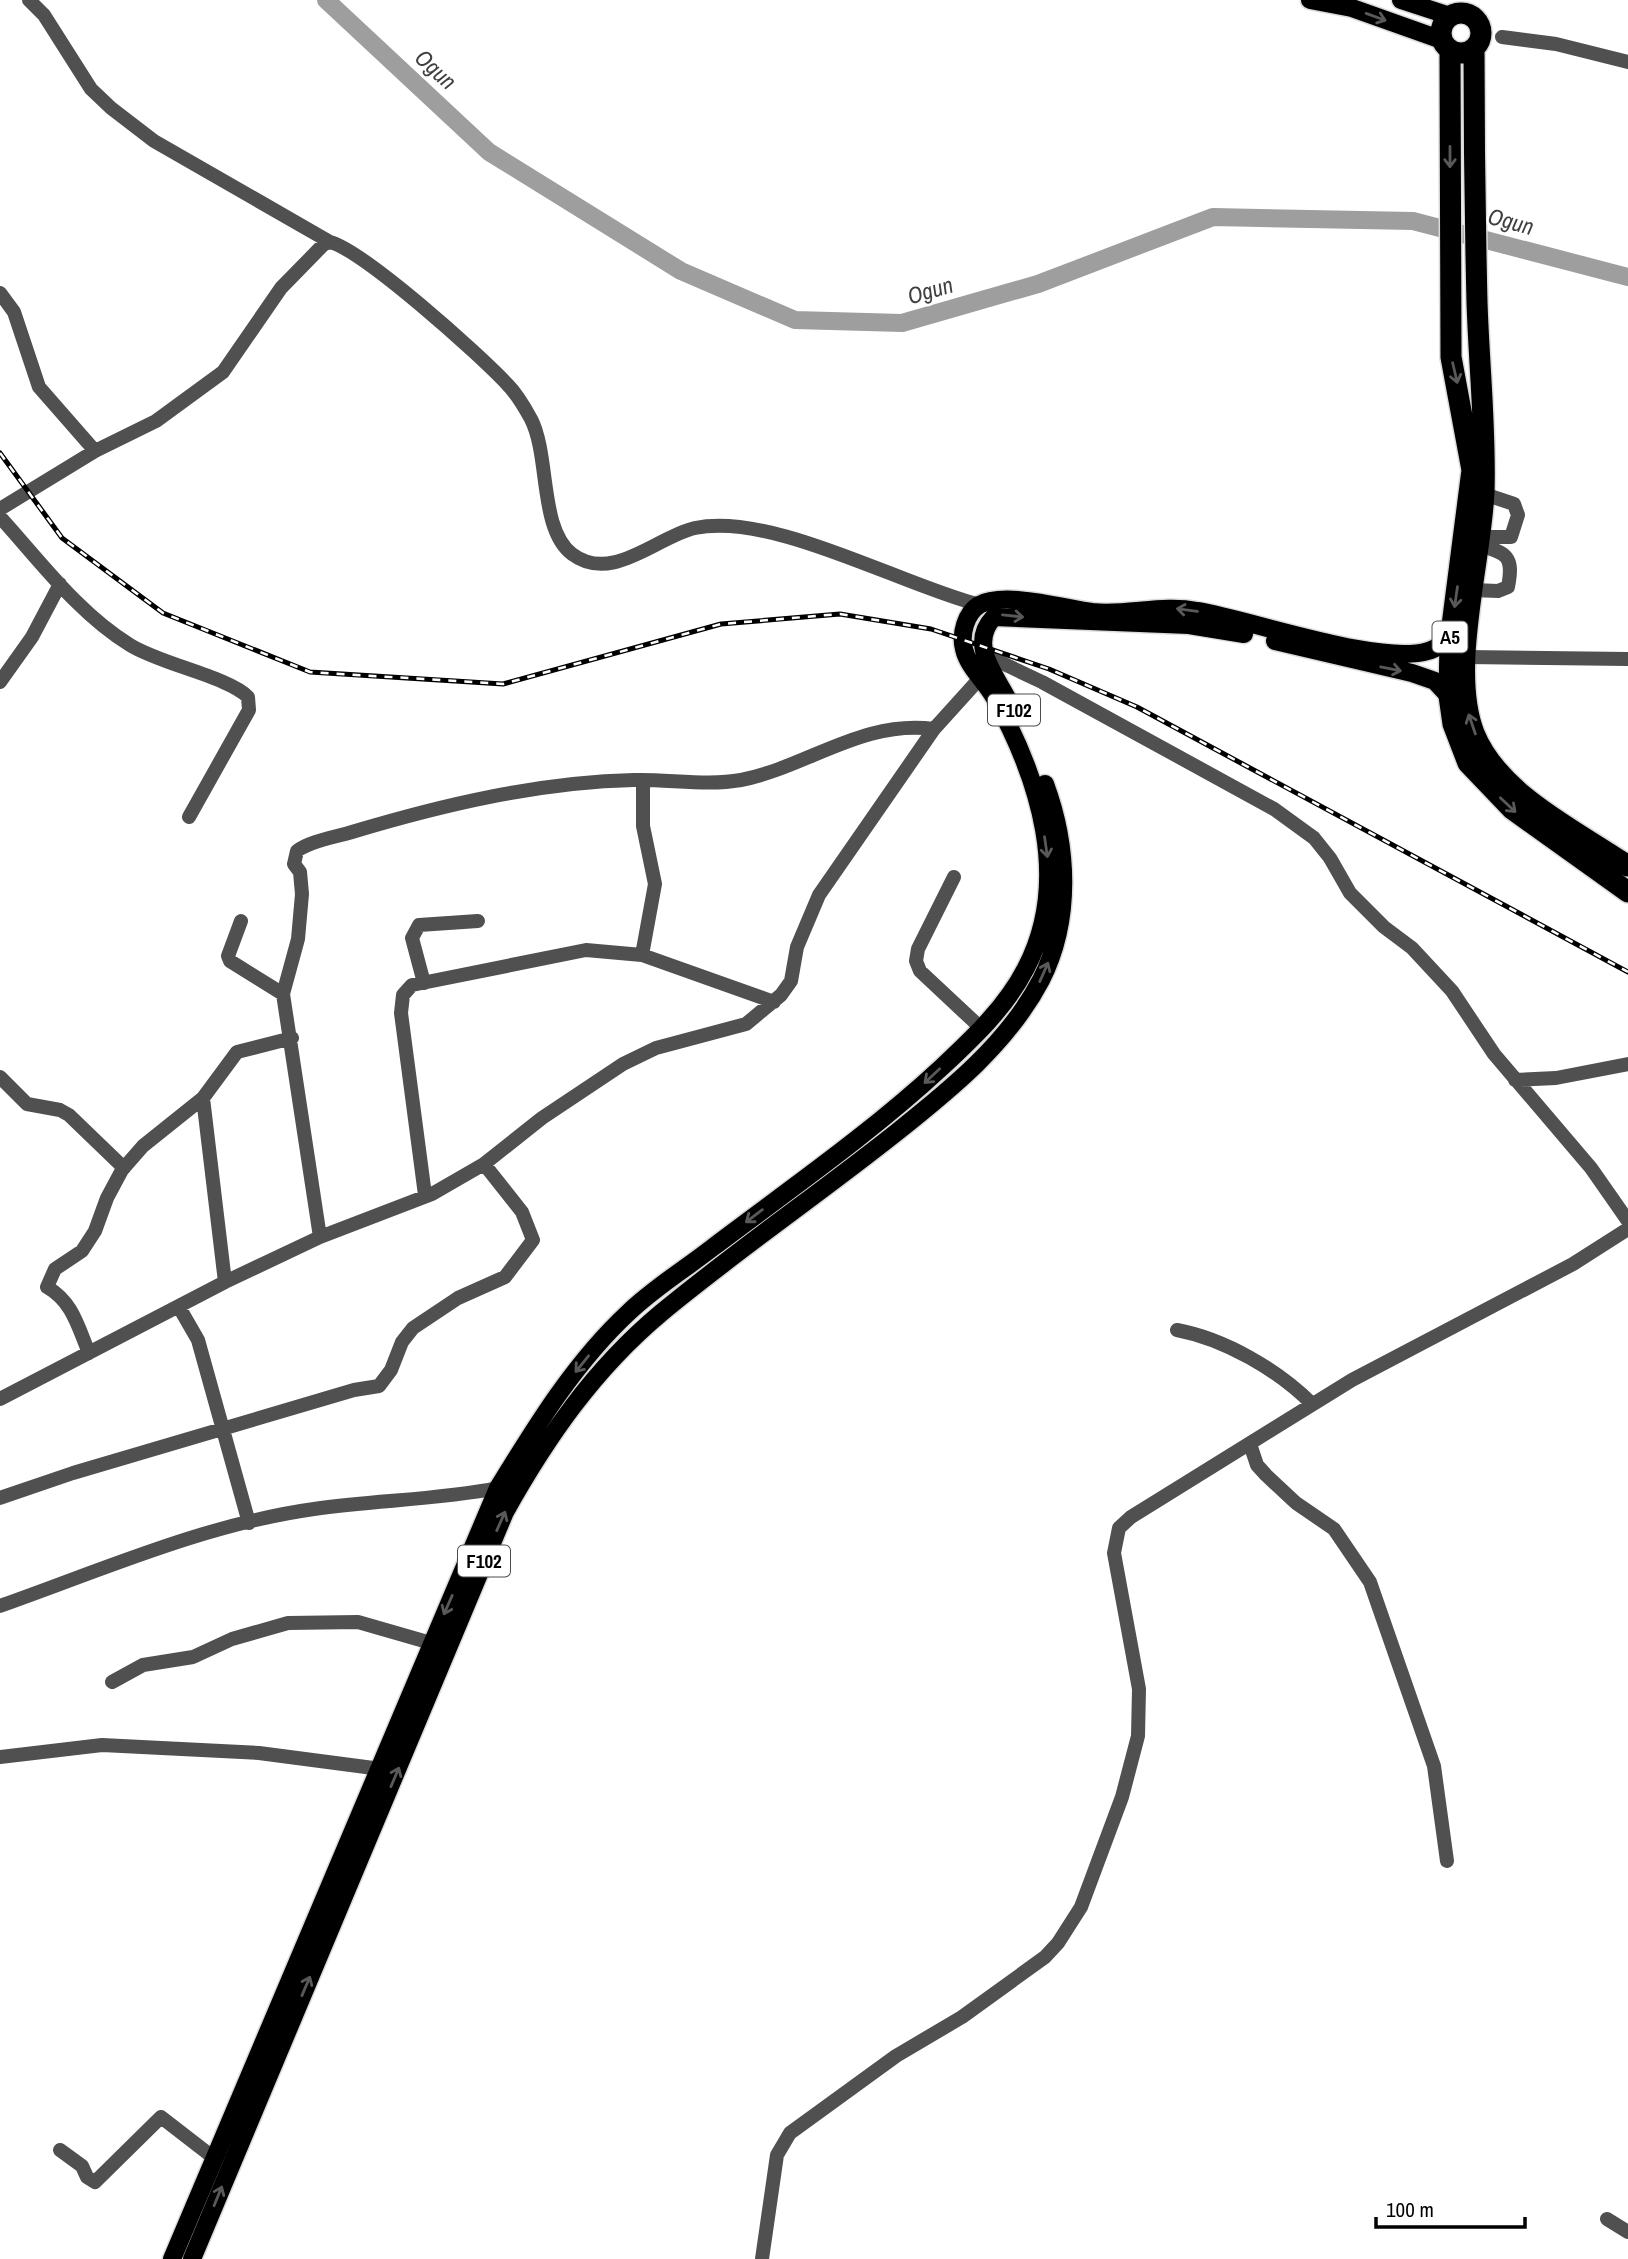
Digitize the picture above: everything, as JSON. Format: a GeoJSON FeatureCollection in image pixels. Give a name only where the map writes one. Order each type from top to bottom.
{"type":"FeatureCollection","features":[{"type":"Feature","properties":{"kind":"highway"},"geometry":{"type":"LineString","coordinates":[[1474,8],[1482,36],[1474,49],[1462,53],[1446,45],[1441,27],[1452,10],[1461,12],[1474,8]]}},
{"type":"Feature","properties":{"kind":"highway","name":"A5"},"geometry":{"type":"LineString","coordinates":[[1446,45],[1450,88],[1451,358],[1472,470],[1450,640],[1449,696],[1458,744],[1468,763],[1511,808],[1588,851],[1628,866]]}},
{"type":"Feature","properties":{"kind":"highway","name":"A5"},"geometry":{"type":"LineString","coordinates":[[1474,49],[1477,304],[1484,494],[1466,657],[1466,707],[1474,732],[1489,760],[1588,851],[1628,892]]}},
{"type":"Feature","properties":{"kind":"main road"},"geometry":{"type":"LineString","coordinates":[[1310,0],[1352,8],[1446,45]]}},
{"type":"Feature","properties":{"kind":"main road"},"geometry":{"type":"LineString","coordinates":[[1401,0],[1452,10]]}},
{"type":"Feature","properties":{"kind":"main road"},"geometry":{"type":"LineString","coordinates":[[980,605],[1009,600],[1098,613],[1167,607],[1196,611],[1349,647],[1406,654],[1427,651],[1450,640]]}},
{"type":"Feature","properties":{"kind":"main road","name":"F102"},"geometry":{"type":"LineString","coordinates":[[172,2259],[498,1488],[548,1409],[628,1312],[890,1114],[988,1023],[1031,957],[1043,920],[1049,880],[1040,806],[1018,746],[964,650],[967,617],[980,605]]}},
{"type":"Feature","properties":{"kind":"main road"},"geometry":{"type":"LineString","coordinates":[[984,654],[981,638],[986,625],[1000,615],[1189,625],[1230,630],[1412,673],[1435,681],[1449,696]]}},
{"type":"Feature","properties":{"kind":"main road","name":"F102"},"geometry":{"type":"LineString","coordinates":[[192,2259],[505,1512],[533,1461],[590,1383],[659,1315],[931,1104],[1009,1031],[1042,978],[1053,951],[1063,895],[1063,858],[1055,811],[1030,743],[984,654]]}},
{"type":"Feature","properties":{"kind":"main road"},"geometry":{"type":"LineString","coordinates":[[988,1023],[1009,1031]]}},
{"type":"Feature","properties":{"kind":"street"},"geometry":{"type":"LineString","coordinates":[[29,0],[44,15],[91,89],[111,108],[154,141],[360,258],[461,341],[509,386],[532,421],[557,538],[572,554],[589,563],[609,563],[631,557],[693,528],[721,526],[768,532],[980,605]]}},
{"type":"Feature","properties":{"kind":"street"},"geometry":{"type":"LineString","coordinates":[[1502,37],[1556,44],[1628,62]]}},
{"type":"Feature","properties":{"kind":"street"},"geometry":{"type":"LineString","coordinates":[[0,509],[96,451],[156,421],[223,372],[281,288],[324,244],[330,242]]}},
{"type":"Feature","properties":{"kind":"street"},"geometry":{"type":"LineString","coordinates":[[0,293],[14,312],[39,387],[96,451]]}},
{"type":"Feature","properties":{"kind":"street"},"geometry":{"type":"LineString","coordinates":[[1480,541],[1511,537],[1518,515],[1514,504],[1484,494]]}},
{"type":"Feature","properties":{"kind":"street"},"geometry":{"type":"LineString","coordinates":[[0,517],[60,584],[131,646],[167,663],[233,685],[248,697],[249,710],[189,817]]}},
{"type":"Feature","properties":{"kind":"street"},"geometry":{"type":"LineString","coordinates":[[1473,590],[1498,591],[1508,587],[1510,574],[1509,560],[1502,552],[1480,541]]}},
{"type":"Feature","properties":{"kind":"street"},"geometry":{"type":"LineString","coordinates":[[0,682],[32,637],[60,584]]}},
{"type":"Feature","properties":{"kind":"street"},"geometry":{"type":"LineString","coordinates":[[984,654],[1042,682],[1296,822],[1330,858],[1350,893],[1384,927],[1412,948],[1452,991],[1477,1031],[1515,1080],[1591,1168],[1628,1221]]}},
{"type":"Feature","properties":{"kind":"street"},"geometry":{"type":"LineString","coordinates":[[1466,657],[1628,659]]}},
{"type":"Feature","properties":{"kind":"street"},"geometry":{"type":"LineString","coordinates":[[0,1399],[225,1282],[320,1237],[425,1195],[484,1164],[542,1118],[623,1064],[656,1048],[746,1024],[774,1002],[791,981],[797,947],[819,895],[934,729],[981,677]]}},
{"type":"Feature","properties":{"kind":"street"},"geometry":{"type":"LineString","coordinates":[[320,1237],[292,1038],[283,994],[298,939],[302,894],[300,872],[294,857],[301,848],[428,809],[569,786],[643,780],[736,781],[872,732],[893,727],[934,729]]}},
{"type":"Feature","properties":{"kind":"street"},"geometry":{"type":"LineString","coordinates":[[642,956],[655,884],[643,826],[643,780]]}},
{"type":"Feature","properties":{"kind":"street"},"geometry":{"type":"LineString","coordinates":[[954,877],[918,949],[916,961],[920,971],[988,1023]]}},
{"type":"Feature","properties":{"kind":"street"},"geometry":{"type":"LineString","coordinates":[[241,921],[228,956],[230,961],[283,994]]}},
{"type":"Feature","properties":{"kind":"street"},"geometry":{"type":"LineString","coordinates":[[424,983],[412,938],[419,925],[478,921]]}},
{"type":"Feature","properties":{"kind":"street"},"geometry":{"type":"LineString","coordinates":[[425,1195],[401,1013],[403,995],[412,985],[586,950],[642,956],[774,1002]]}},
{"type":"Feature","properties":{"kind":"street"},"geometry":{"type":"LineString","coordinates":[[89,1353],[71,1309],[63,1297],[47,1287],[55,1269],[82,1251],[95,1231],[107,1198],[124,1167],[142,1146],[203,1098],[237,1052],[292,1038]]}},
{"type":"Feature","properties":{"kind":"street"},"geometry":{"type":"LineString","coordinates":[[1515,1080],[1556,1078],[1628,1064]]}},
{"type":"Feature","properties":{"kind":"street"},"geometry":{"type":"LineString","coordinates":[[0,1077],[27,1104],[60,1110],[69,1115],[124,1167]]}},
{"type":"Feature","properties":{"kind":"street"},"geometry":{"type":"LineString","coordinates":[[203,1098],[225,1282]]}},
{"type":"Feature","properties":{"kind":"street"},"geometry":{"type":"LineString","coordinates":[[0,1498],[354,1390],[379,1386],[391,1370],[402,1342],[414,1328],[458,1298],[505,1276],[533,1240],[522,1212],[484,1164]]}},
{"type":"Feature","properties":{"kind":"street"},"geometry":{"type":"LineString","coordinates":[[762,2259],[771,2183],[778,2155],[790,2133],[896,2056],[962,2017],[1045,1957],[1058,1943],[1080,1907],[1124,1789],[1140,1716],[1139,1689],[1114,1553],[1114,1539],[1119,1528],[1131,1517],[1312,1404],[1402,1353],[1573,1264],[1628,1228]]}},
{"type":"Feature","properties":{"kind":"street"},"geometry":{"type":"LineString","coordinates":[[179,1307],[198,1340],[249,1523]]}},
{"type":"Feature","properties":{"kind":"street"},"geometry":{"type":"LineString","coordinates":[[1177,1330],[1248,1358],[1296,1387],[1312,1404]]}},
{"type":"Feature","properties":{"kind":"street"},"geometry":{"type":"LineString","coordinates":[[1250,1444],[1257,1465],[1296,1503],[1334,1529],[1370,1582],[1434,1766],[1447,1861]]}},
{"type":"Feature","properties":{"kind":"street"},"geometry":{"type":"LineString","coordinates":[[0,1606],[160,1549],[249,1523],[313,1509],[498,1488]]}},
{"type":"Feature","properties":{"kind":"street"},"geometry":{"type":"LineString","coordinates":[[112,1682],[143,1665],[193,1657],[232,1639],[289,1623],[358,1622],[431,1643]]}},
{"type":"Feature","properties":{"kind":"street"},"geometry":{"type":"LineString","coordinates":[[0,1757],[102,1745],[258,1753],[381,1769]]}},
{"type":"Feature","properties":{"kind":"street"},"geometry":{"type":"LineString","coordinates":[[60,2150],[82,2166],[87,2178],[95,2182],[161,2117],[214,2158]]}},
{"type":"Feature","properties":{"kind":"street"},"geometry":{"type":"LineString","coordinates":[[1607,2219],[1628,2232]]}},
{"type":"Feature","properties":{"kind":"waterway","name":"Ogun"},"geometry":{"type":"LineString","coordinates":[[326,0],[489,152],[681,271],[795,320],[902,323],[1038,284],[1213,217],[1413,221],[1628,277]]}},
{"type":"Feature","properties":{"kind":"railway"},"geometry":{"type":"LineString","coordinates":[[0,453],[62,538],[163,613],[310,672],[503,684],[721,624],[840,614],[931,629],[1049,669],[1137,707],[1628,972]]}}]}
